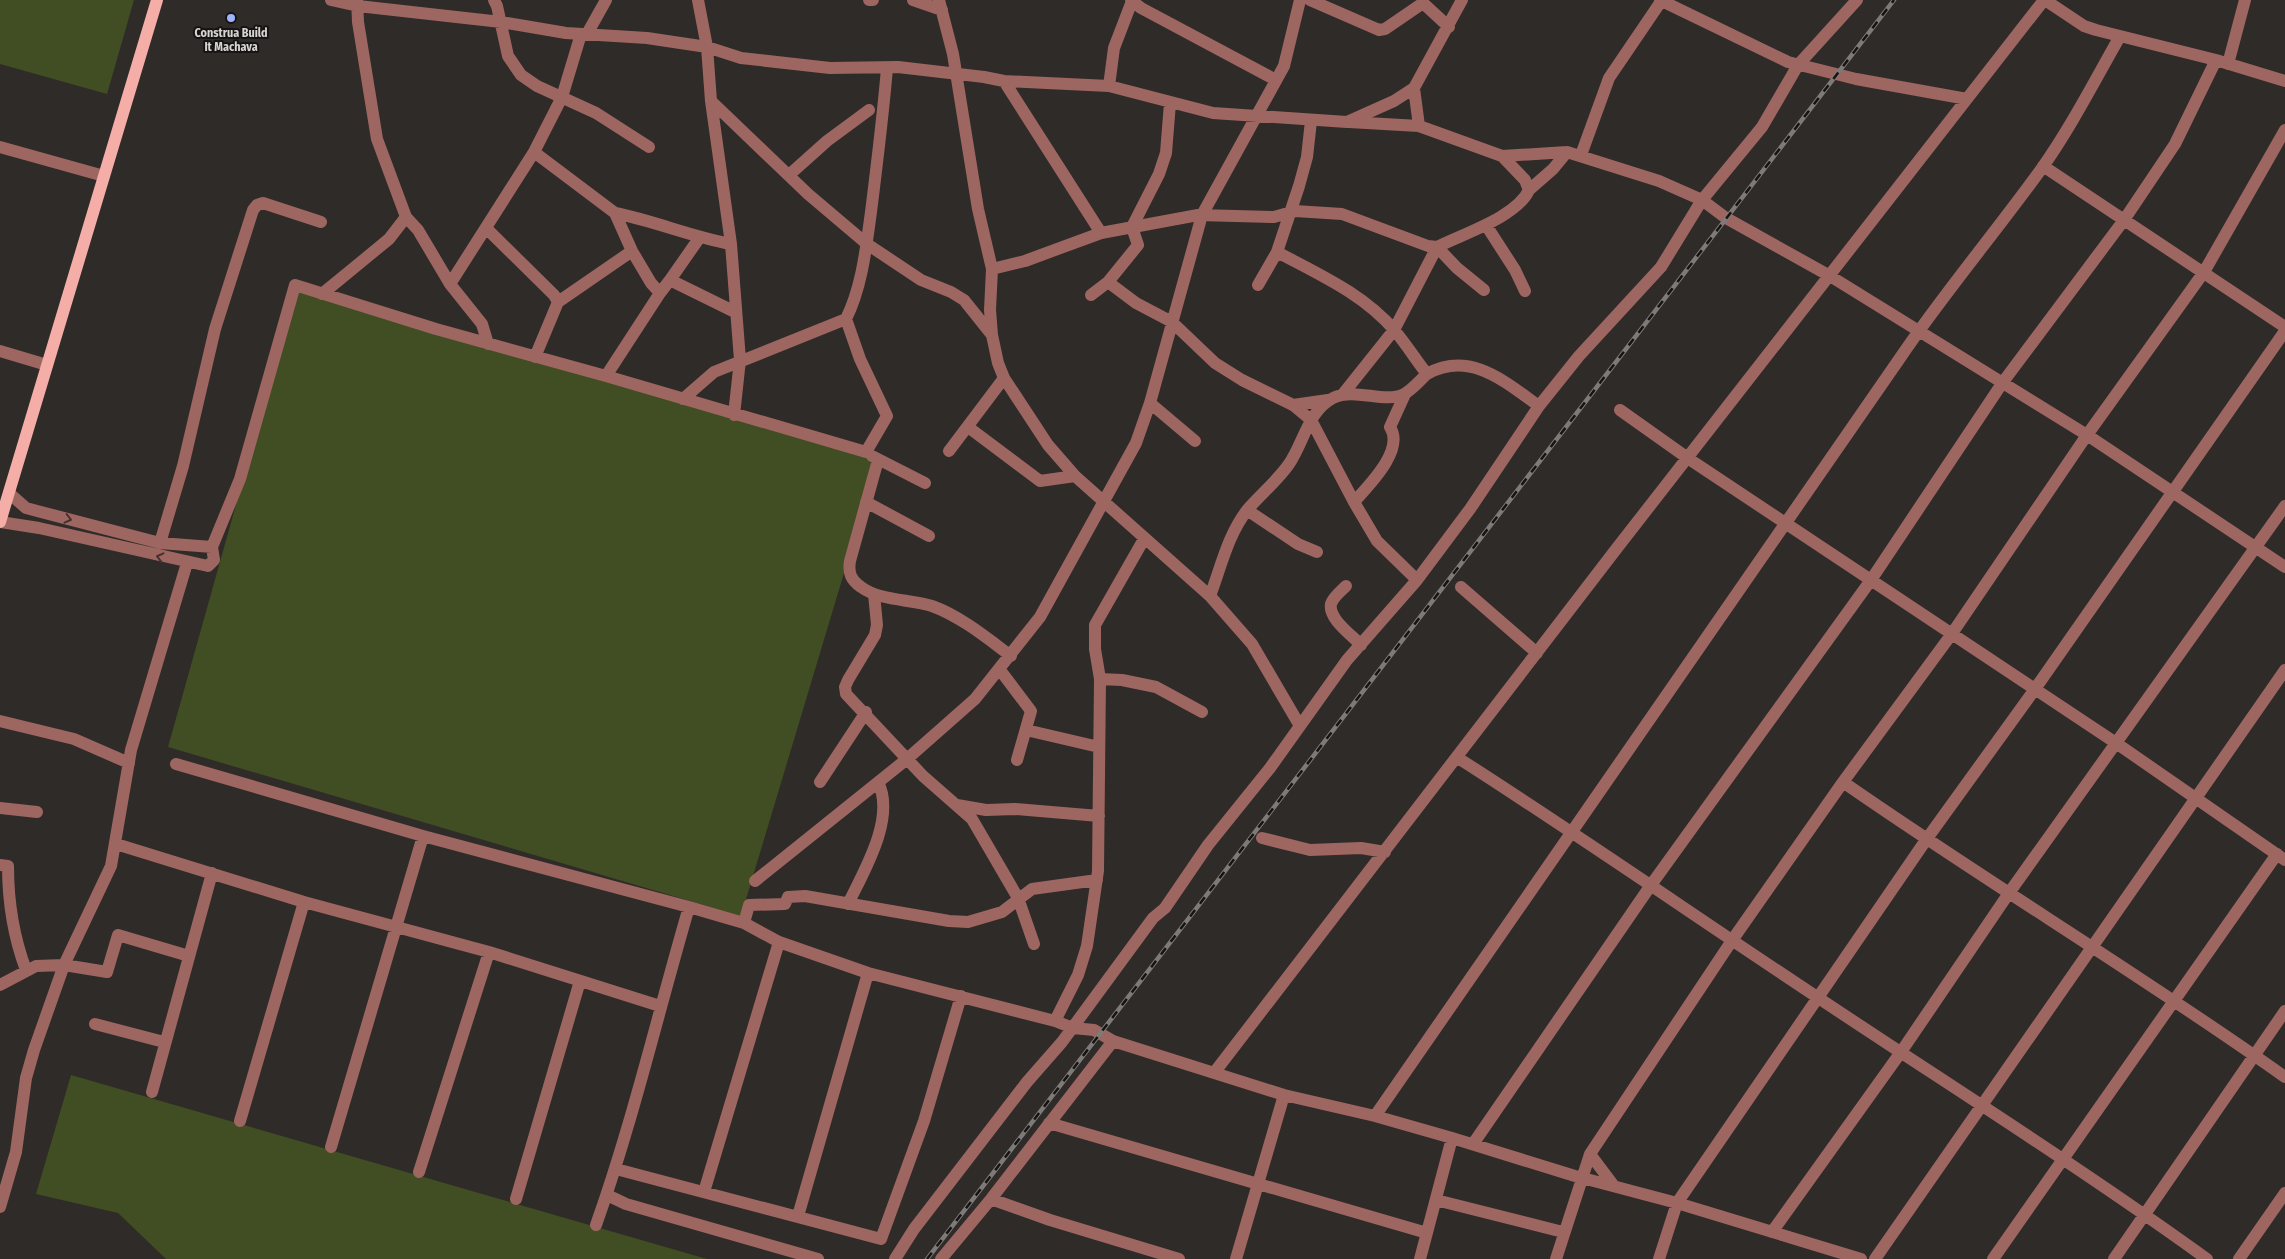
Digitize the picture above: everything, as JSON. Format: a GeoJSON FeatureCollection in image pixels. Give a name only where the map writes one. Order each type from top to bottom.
{"type":"FeatureCollection","features":[{"type":"Feature","properties":{"kind":"main road"},"geometry":{"type":"LineString","coordinates":[[0,522],[158,0]]}},
{"type":"Feature","properties":{"kind":"street"},"geometry":{"type":"LineString","coordinates":[[331,0],[584,34],[647,38],[707,47],[740,58],[830,68],[887,68],[955,74],[1004,82],[1108,86],[1213,114],[1419,126],[1502,156],[1567,152],[1580,155],[1659,180],[1702,200],[1726,218],[1830,276],[2086,434],[2285,567]]}},
{"type":"Feature","properties":{"kind":"street"},"geometry":{"type":"LineString","coordinates":[[494,0],[508,56],[520,75],[537,86],[596,113],[649,147]]}},
{"type":"Feature","properties":{"kind":"street"},"geometry":{"type":"LineString","coordinates":[[450,284],[534,152],[562,97],[584,34],[606,0]]}},
{"type":"Feature","properties":{"kind":"street"},"geometry":{"type":"LineString","coordinates":[[698,0],[707,47],[711,101],[731,244],[740,360],[734,415]]}},
{"type":"Feature","properties":{"kind":"street"},"geometry":{"type":"LineString","coordinates":[[913,0],[940,5],[955,74],[978,209],[992,269],[990,310],[992,335],[998,363],[1004,378],[1048,445],[1075,476],[1103,503],[1210,596],[1252,644],[1300,726]]}},
{"type":"Feature","properties":{"kind":"street"},"geometry":{"type":"LineString","coordinates":[[1108,86],[1114,48],[1131,0],[1141,8],[1276,80]]}},
{"type":"Feature","properties":{"kind":"street"},"geometry":{"type":"LineString","coordinates":[[755,881],[908,759],[975,699],[1000,670],[1040,617],[1136,443],[1150,403],[1202,215],[1276,80],[1286,56],[1300,0]]}},
{"type":"Feature","properties":{"kind":"street"},"geometry":{"type":"LineString","coordinates":[[1310,0],[1379,30],[1386,29],[1423,2],[1449,27]]}},
{"type":"Feature","properties":{"kind":"street"},"geometry":{"type":"LineString","coordinates":[[1347,122],[1394,101],[1414,88],[1449,27],[1462,0]]}},
{"type":"Feature","properties":{"kind":"street"},"geometry":{"type":"LineString","coordinates":[[1580,155],[1609,78],[1661,0],[1788,62],[1856,79],[1967,99]]}},
{"type":"Feature","properties":{"kind":"street"},"geometry":{"type":"LineString","coordinates":[[895,1259],[914,1229],[1027,1082],[1073,1028],[1153,918],[1165,908],[1208,845],[1270,768],[1324,689],[1417,580],[1470,509],[1539,406],[1580,356],[1661,267],[1702,200],[1762,127],[1798,65],[1857,0]]}},
{"type":"Feature","properties":{"kind":"street"},"geometry":{"type":"LineString","coordinates":[[1214,1073],[2044,0],[2084,26],[2119,38],[2222,62],[2285,81]]}},
{"type":"Feature","properties":{"kind":"street"},"geometry":{"type":"LineString","coordinates":[[1473,1144],[1651,885],[1871,580],[2003,382],[2124,220],[2175,144],[2222,62],[2244,0]]}},
{"type":"Feature","properties":{"kind":"street"},"geometry":{"type":"LineString","coordinates":[[358,3],[358,22],[376,139],[406,217],[418,230],[450,284],[482,324],[488,344]]}},
{"type":"Feature","properties":{"kind":"street"},"geometry":{"type":"LineString","coordinates":[[1376,1116],[1571,830],[1786,524],[1919,330],[2043,166],[2084,100],[2119,38]]}},
{"type":"Feature","properties":{"kind":"street"},"geometry":{"type":"LineString","coordinates":[[683,399],[707,376],[740,360],[846,319],[854,303],[866,244],[881,136],[887,68]]}},
{"type":"Feature","properties":{"kind":"street"},"geometry":{"type":"LineString","coordinates":[[1004,82],[1101,233]]}},
{"type":"Feature","properties":{"kind":"street"},"geometry":{"type":"LineString","coordinates":[[1414,88],[1419,126]]}},
{"type":"Feature","properties":{"kind":"street"},"geometry":{"type":"LineString","coordinates":[[711,101],[866,244],[921,280],[951,292],[964,300],[992,335]]}},
{"type":"Feature","properties":{"kind":"street"},"geometry":{"type":"LineString","coordinates":[[1091,295],[1108,282],[1138,244],[1132,227],[1159,174],[1166,153],[1170,103]]}},
{"type":"Feature","properties":{"kind":"street"},"geometry":{"type":"LineString","coordinates":[[789,175],[827,141],[869,110]]}},
{"type":"Feature","properties":{"kind":"street"},"geometry":{"type":"LineString","coordinates":[[1258,285],[1277,252],[1307,157],[1312,121]]}},
{"type":"Feature","properties":{"kind":"street"},"geometry":{"type":"LineString","coordinates":[[1556,1259],[1563,1232],[1590,1154],[1733,939],[1843,782],[1951,635],[2086,434],[2204,272],[2285,130]]}},
{"type":"Feature","properties":{"kind":"street"},"geometry":{"type":"LineString","coordinates":[[0,147],[104,176]]}},
{"type":"Feature","properties":{"kind":"street"},"geometry":{"type":"LineString","coordinates":[[534,152],[615,213],[645,219],[700,237],[731,244]]}},
{"type":"Feature","properties":{"kind":"street"},"geometry":{"type":"LineString","coordinates":[[992,269],[1026,261],[1101,233],[1202,215],[1274,216],[1289,212],[1342,214],[1428,246],[1437,247],[1486,225],[1526,198],[1529,190],[1553,169],[1567,152]]}},
{"type":"Feature","properties":{"kind":"street"},"geometry":{"type":"LineString","coordinates":[[1502,156],[1524,180],[1529,190]]}},
{"type":"Feature","properties":{"kind":"street"},"geometry":{"type":"LineString","coordinates":[[2043,166],[2285,327]]}},
{"type":"Feature","properties":{"kind":"street"},"geometry":{"type":"LineString","coordinates":[[160,543],[183,466],[215,329],[253,210],[257,205],[263,204],[322,222]]}},
{"type":"Feature","properties":{"kind":"street"},"geometry":{"type":"LineString","coordinates":[[615,213],[632,251],[651,283],[660,292]]}},
{"type":"Feature","properties":{"kind":"street"},"geometry":{"type":"LineString","coordinates":[[322,294],[389,239],[406,217]]}},
{"type":"Feature","properties":{"kind":"street"},"geometry":{"type":"LineString","coordinates":[[1486,225],[1515,270],[1525,291]]}},
{"type":"Feature","properties":{"kind":"street"},"geometry":{"type":"LineString","coordinates":[[486,228],[554,295],[558,302]]}},
{"type":"Feature","properties":{"kind":"street"},"geometry":{"type":"LineString","coordinates":[[606,376],[660,292],[700,237]]}},
{"type":"Feature","properties":{"kind":"street"},"geometry":{"type":"LineString","coordinates":[[1437,247],[1457,268],[1484,290]]}},
{"type":"Feature","properties":{"kind":"street"},"geometry":{"type":"LineString","coordinates":[[1210,596],[1230,538],[1247,510],[1289,464],[1311,420],[1337,397],[1394,330],[1437,247]]}},
{"type":"Feature","properties":{"kind":"street"},"geometry":{"type":"LineString","coordinates":[[536,357],[558,302],[632,251]]}},
{"type":"Feature","properties":{"kind":"street"},"geometry":{"type":"LineString","coordinates":[[1277,252],[1340,286],[1394,330],[1427,374]]}},
{"type":"Feature","properties":{"kind":"street"},"geometry":{"type":"LineString","coordinates":[[670,280],[735,312]]}},
{"type":"Feature","properties":{"kind":"street"},"geometry":{"type":"LineString","coordinates":[[1108,282],[1136,303],[1172,322],[1215,363],[1242,380],[1293,405],[1311,420],[1354,502],[1377,541],[1417,580]]}},
{"type":"Feature","properties":{"kind":"street"},"geometry":{"type":"LineString","coordinates":[[0,522],[39,528],[187,563],[208,566],[214,560],[212,547],[240,479],[295,285],[488,344],[606,376],[734,415],[866,452],[878,460],[925,483]]}},
{"type":"Feature","properties":{"kind":"street"},"geometry":{"type":"LineString","coordinates":[[846,319],[860,359],[887,416],[866,452]]}},
{"type":"Feature","properties":{"kind":"street"},"geometry":{"type":"LineString","coordinates":[[1659,1259],[1676,1203],[1926,840],[2174,492],[2285,331]]}},
{"type":"Feature","properties":{"kind":"street"},"geometry":{"type":"LineString","coordinates":[[0,351],[47,364]]}},
{"type":"Feature","properties":{"kind":"street"},"geometry":{"type":"LineString","coordinates":[[1354,502],[1371,484],[1392,451],[1395,439],[1390,427],[1404,394],[1427,374],[1451,364],[1469,366],[1490,373],[1539,406]]}},
{"type":"Feature","properties":{"kind":"street"},"geometry":{"type":"LineString","coordinates":[[949,451],[1004,378]]}},
{"type":"Feature","properties":{"kind":"street"},"geometry":{"type":"LineString","coordinates":[[1293,405],[1337,397],[1389,397],[1404,394]]}},
{"type":"Feature","properties":{"kind":"street"},"geometry":{"type":"LineString","coordinates":[[1150,403],[1195,441]]}},
{"type":"Feature","properties":{"kind":"street"},"geometry":{"type":"LineString","coordinates":[[1620,410],[1689,459],[1951,635],[2116,743],[2195,800],[2281,857],[2174,1000],[2065,1159],[1993,1259]]}},
{"type":"Feature","properties":{"kind":"street"},"geometry":{"type":"LineString","coordinates":[[968,427],[1040,481],[1075,476]]}},
{"type":"Feature","properties":{"kind":"street"},"geometry":{"type":"LineString","coordinates":[[878,460],[848,570],[851,578],[861,588],[874,594],[941,610],[1011,656]]}},
{"type":"Feature","properties":{"kind":"street"},"geometry":{"type":"LineString","coordinates":[[9,493],[26,508],[41,512],[160,543],[212,547]]}},
{"type":"Feature","properties":{"kind":"street"},"geometry":{"type":"LineString","coordinates":[[866,502],[929,536]]}},
{"type":"Feature","properties":{"kind":"street"},"geometry":{"type":"LineString","coordinates":[[1772,1232],[1901,1052],[2009,893],[2285,506]]}},
{"type":"Feature","properties":{"kind":"street"},"geometry":{"type":"LineString","coordinates":[[1247,510],[1298,544],[1318,552]]}},
{"type":"Feature","properties":{"kind":"street"},"geometry":{"type":"LineString","coordinates":[[39,528],[35,522],[36,516],[41,512]]}},
{"type":"Feature","properties":{"kind":"street"},"geometry":{"type":"LineString","coordinates":[[1055,1021],[1078,975],[1087,946],[1097,880],[1100,679],[1095,649],[1095,625],[1144,539]]}},
{"type":"Feature","properties":{"kind":"street"},"geometry":{"type":"LineString","coordinates":[[0,1208],[4,1174],[17,1142],[26,1078],[47,1012],[64,966],[111,866],[129,763],[187,563]]}},
{"type":"Feature","properties":{"kind":"street"},"geometry":{"type":"LineString","coordinates":[[1346,586],[1331,604],[1331,612],[1337,621],[1361,644]]}},
{"type":"Feature","properties":{"kind":"street"},"geometry":{"type":"LineString","coordinates":[[1461,587],[1538,653]]}},
{"type":"Feature","properties":{"kind":"street"},"geometry":{"type":"LineString","coordinates":[[874,594],[877,625],[875,635],[845,687],[846,694],[866,712],[908,759],[972,819],[1018,898],[1034,944]]}},
{"type":"Feature","properties":{"kind":"street"},"geometry":{"type":"LineString","coordinates":[[1000,670],[1031,711],[1017,760]]}},
{"type":"Feature","properties":{"kind":"street"},"geometry":{"type":"LineString","coordinates":[[1875,1259],[2285,670]]}},
{"type":"Feature","properties":{"kind":"street"},"geometry":{"type":"LineString","coordinates":[[1100,679],[1122,680],[1156,687],[1202,712]]}},
{"type":"Feature","properties":{"kind":"street"},"geometry":{"type":"LineString","coordinates":[[820,782],[866,712]]}},
{"type":"Feature","properties":{"kind":"street"},"geometry":{"type":"LineString","coordinates":[[0,722],[74,739],[129,763]]}},
{"type":"Feature","properties":{"kind":"street"},"geometry":{"type":"LineString","coordinates":[[1026,730],[1099,747]]}},
{"type":"Feature","properties":{"kind":"street"},"geometry":{"type":"LineString","coordinates":[[1458,758],[1571,830],[1818,998],[2065,1159],[2207,1259]]}},
{"type":"Feature","properties":{"kind":"street"},"geometry":{"type":"LineString","coordinates":[[176,764],[423,836],[744,923],[779,942],[868,973],[1055,1021],[1073,1028],[1094,1030],[1113,1042],[1284,1095],[1376,1116],[1861,1259]]}},
{"type":"Feature","properties":{"kind":"street"},"geometry":{"type":"LineString","coordinates":[[848,904],[869,860],[884,817],[884,800],[878,782]]}},
{"type":"Feature","properties":{"kind":"street"},"geometry":{"type":"LineString","coordinates":[[1843,782],[1926,840],[2174,1000],[2285,1077]]}},
{"type":"Feature","properties":{"kind":"street"},"geometry":{"type":"LineString","coordinates":[[956,805],[986,810],[1015,809],[1098,816]]}},
{"type":"Feature","properties":{"kind":"street"},"geometry":{"type":"LineString","coordinates":[[0,808],[37,812]]}},
{"type":"Feature","properties":{"kind":"street"},"geometry":{"type":"LineString","coordinates":[[331,1147],[394,928],[423,836]]}},
{"type":"Feature","properties":{"kind":"street"},"geometry":{"type":"LineString","coordinates":[[1262,838],[1310,850],[1361,848],[1385,852]]}},
{"type":"Feature","properties":{"kind":"street"},"geometry":{"type":"LineString","coordinates":[[116,844],[304,902],[488,952],[660,1006]]}},
{"type":"Feature","properties":{"kind":"street"},"geometry":{"type":"LineString","coordinates":[[4,865],[18,948],[26,970]]}},
{"type":"Feature","properties":{"kind":"street"},"geometry":{"type":"LineString","coordinates":[[152,1092],[164,1042],[212,873]]}},
{"type":"Feature","properties":{"kind":"street"},"geometry":{"type":"LineString","coordinates":[[744,923],[749,905],[785,904],[788,898],[812,897],[949,921],[968,922],[1002,912],[1032,889],[1048,885],[1097,880]]}},
{"type":"Feature","properties":{"kind":"street"},"geometry":{"type":"LineString","coordinates":[[240,1121],[304,902]]}},
{"type":"Feature","properties":{"kind":"street"},"geometry":{"type":"LineString","coordinates":[[596,1225],[616,1169],[689,907]]}},
{"type":"Feature","properties":{"kind":"street"},"geometry":{"type":"LineString","coordinates":[[0,985],[36,966],[64,966],[107,972],[118,935],[189,956]]}},
{"type":"Feature","properties":{"kind":"street"},"geometry":{"type":"LineString","coordinates":[[704,1192],[779,942]]}},
{"type":"Feature","properties":{"kind":"street"},"geometry":{"type":"LineString","coordinates":[[419,1172],[488,952]]}},
{"type":"Feature","properties":{"kind":"street"},"geometry":{"type":"LineString","coordinates":[[798,1216],[868,973]]}},
{"type":"Feature","properties":{"kind":"street"},"geometry":{"type":"LineString","coordinates":[[516,1199],[580,981]]}},
{"type":"Feature","properties":{"kind":"street"},"geometry":{"type":"LineString","coordinates":[[616,1169],[798,1216],[878,1239],[884,1237],[924,1121],[961,996]]}},
{"type":"Feature","properties":{"kind":"street"},"geometry":{"type":"LineString","coordinates":[[2114,1259],[2285,1011]]}},
{"type":"Feature","properties":{"kind":"street"},"geometry":{"type":"LineString","coordinates":[[95,1024],[164,1042]]}},
{"type":"Feature","properties":{"kind":"street"},"geometry":{"type":"LineString","coordinates":[[941,1259],[991,1199],[1113,1042]]}},
{"type":"Feature","properties":{"kind":"street"},"geometry":{"type":"LineString","coordinates":[[1236,1259],[1260,1183],[1284,1095]]}},
{"type":"Feature","properties":{"kind":"street"},"geometry":{"type":"LineString","coordinates":[[1049,1123],[1427,1233]]}},
{"type":"Feature","properties":{"kind":"street"},"geometry":{"type":"LineString","coordinates":[[1420,1259],[1452,1138]]}},
{"type":"Feature","properties":{"kind":"street"},"geometry":{"type":"LineString","coordinates":[[1590,1154],[1614,1186]]}},
{"type":"Feature","properties":{"kind":"street"},"geometry":{"type":"LineString","coordinates":[[2239,1259],[2285,1193]]}},
{"type":"Feature","properties":{"kind":"street"},"geometry":{"type":"LineString","coordinates":[[607,1195],[626,1204],[818,1259]]}},
{"type":"Feature","properties":{"kind":"street"},"geometry":{"type":"LineString","coordinates":[[991,1199],[1050,1220],[1179,1259]]}},
{"type":"Feature","properties":{"kind":"street"},"geometry":{"type":"LineString","coordinates":[[1436,1200],[1563,1232]]}},
{"type":"Feature","properties":{"kind":"green space"},"geometry":{"type":"Polygon","coordinates":[[[0,0],[134,0],[107,94],[0,64],[0,0]]]}},
{"type":"Feature","properties":{"kind":"green space"},"geometry":{"type":"Polygon","coordinates":[[[296,291],[878,460],[741,916],[168,747],[296,291]]]}},
{"type":"Feature","properties":{"kind":"green space"},"geometry":{"type":"Polygon","coordinates":[[[71,1075],[707,1259],[166,1259],[118,1213],[36,1194],[71,1075]]]}},
{"type":"Feature","properties":{"kind":"railway"},"geometry":{"type":"LineString","coordinates":[[927,1259],[1894,0]]}},
{"type":"Feature","properties":{"kind":"place","name":"Construa Build It Machava"},"geometry":{"type":"Point","coordinates":[231,18]}}]}
